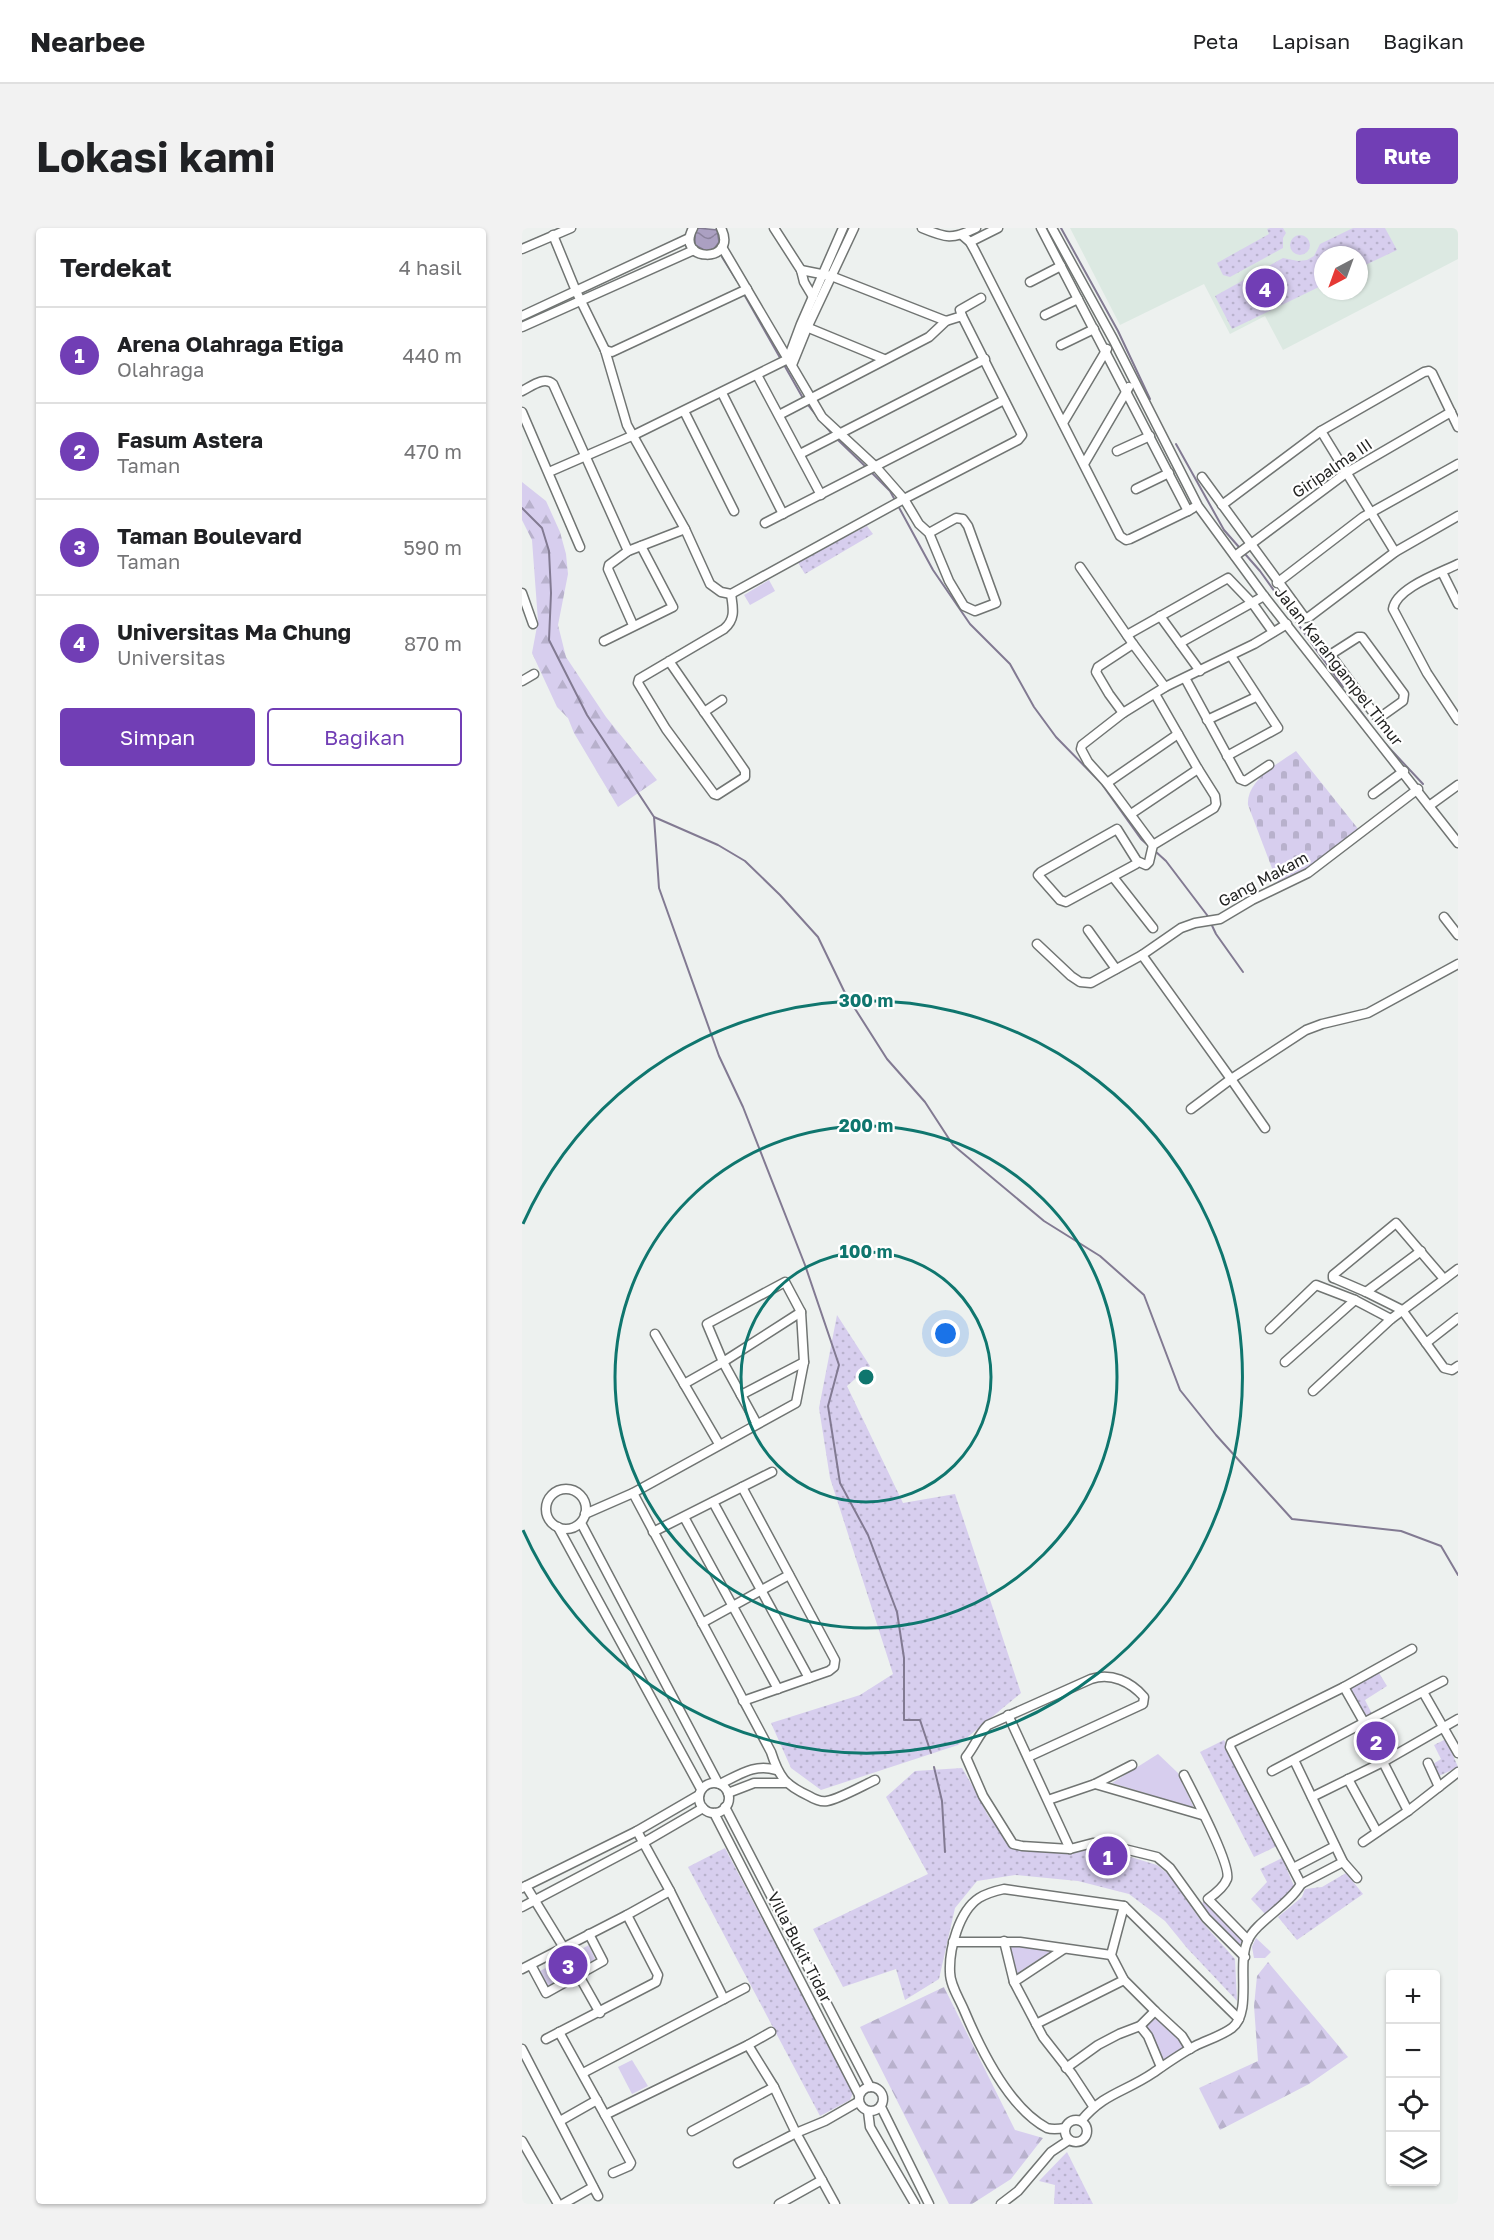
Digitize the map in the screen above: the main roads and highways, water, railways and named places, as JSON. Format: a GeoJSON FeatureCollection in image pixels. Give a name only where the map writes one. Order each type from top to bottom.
{"type":"FeatureCollection","features":[{"type":"Feature","properties":{"kind":"water"},"geometry":{"type":"Polygon","coordinates":[[[698,228],[717,230],[719,242],[714,249],[706,251],[695,245],[695,232],[698,228]]]}},
{"type":"Feature","properties":{"kind":"waterway"},"geometry":{"type":"LineString","coordinates":[[1061,228],[1118,331],[1150,399]]}},
{"type":"Feature","properties":{"kind":"waterway"},"geometry":{"type":"LineString","coordinates":[[722,257],[737,281]]}},
{"type":"Feature","properties":{"kind":"waterway"},"geometry":{"type":"LineString","coordinates":[[745,296],[804,400]]}},
{"type":"Feature","properties":{"kind":"waterway"},"geometry":{"type":"LineString","coordinates":[[808,405],[819,419]]}},
{"type":"Feature","properties":{"kind":"waterway"},"geometry":{"type":"LineString","coordinates":[[823,423],[833,435]]}},
{"type":"Feature","properties":{"kind":"waterway"},"geometry":{"type":"LineString","coordinates":[[837,439],[867,468]]}},
{"type":"Feature","properties":{"kind":"waterway"},"geometry":{"type":"LineString","coordinates":[[1176,444],[1224,530],[1260,571],[1343,687]]}},
{"type":"Feature","properties":{"kind":"waterway"},"geometry":{"type":"LineString","coordinates":[[871,472],[890,491],[933,570],[970,624],[1010,664],[1034,707],[1056,737],[1101,783],[1141,839],[1151,848]]}},
{"type":"Feature","properties":{"kind":"waterway"},"geometry":{"type":"LineString","coordinates":[[522,508],[542,528],[549,551],[551,593],[549,640],[587,715],[654,817],[659,888],[719,1056],[743,1107],[805,1265],[839,1365],[828,1406],[840,1483],[868,1535],[897,1612],[904,1658],[904,1720],[920,1720],[931,1753]]}},
{"type":"Feature","properties":{"kind":"waterway"},"geometry":{"type":"LineString","coordinates":[[1356,705],[1368,721]]}},
{"type":"Feature","properties":{"kind":"waterway"},"geometry":{"type":"LineString","coordinates":[[1380,738],[1423,784]]}},
{"type":"Feature","properties":{"kind":"waterway"},"geometry":{"type":"LineString","coordinates":[[654,817],[718,845],[745,861],[780,895],[818,937],[845,993],[887,1059],[925,1102],[953,1145],[1044,1221],[1100,1256],[1144,1295],[1180,1390],[1216,1435],[1292,1519],[1401,1531],[1441,1546],[1458,1575]]}},
{"type":"Feature","properties":{"kind":"waterway"},"geometry":{"type":"LineString","coordinates":[[1155,851],[1166,861],[1207,915],[1216,934],[1243,972]]}},
{"type":"Feature","properties":{"kind":"waterway"},"geometry":{"type":"LineString","coordinates":[[934,1767],[942,1801],[945,1852]]}},
{"type":"Feature","properties":{"kind":"place","name":"Universitas Ma Chung"},"geometry":{"type":"Point","coordinates":[1265,288]}},
{"type":"Feature","properties":{"kind":"place","name":"Fasum Astera"},"geometry":{"type":"Point","coordinates":[1376,1741]}},
{"type":"Feature","properties":{"kind":"place","name":"Arena Olahraga Etiga"},"geometry":{"type":"Point","coordinates":[1108,1856]}},
{"type":"Feature","properties":{"kind":"place","name":"Taman Boulevard"},"geometry":{"type":"Point","coordinates":[568,1965]}}]}
